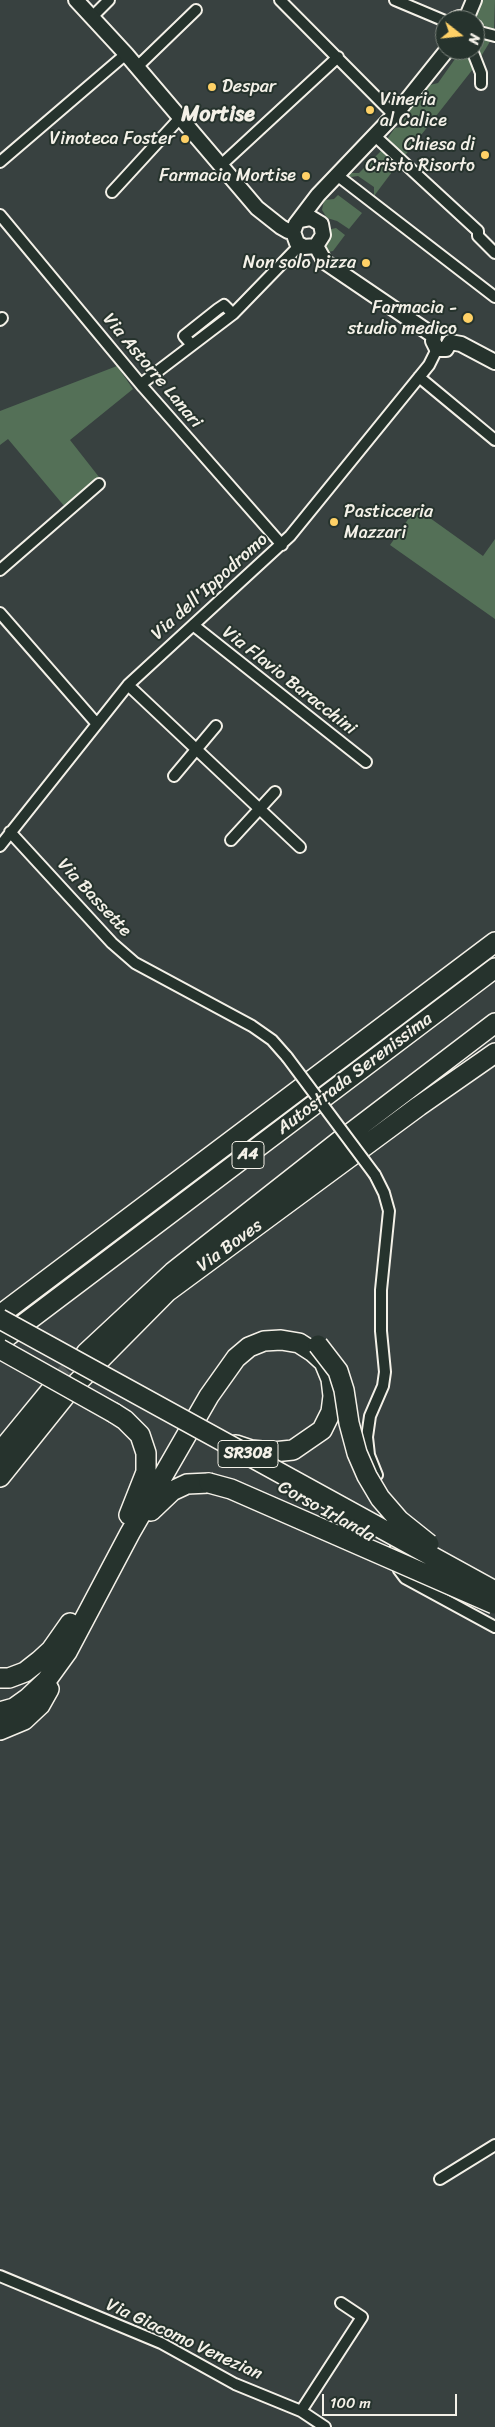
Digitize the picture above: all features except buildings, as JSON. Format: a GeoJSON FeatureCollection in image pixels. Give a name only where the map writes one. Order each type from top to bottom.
{"type":"FeatureCollection","features":[{"type":"Feature","properties":{"kind":"highway","name":"Autostrada Serenissima"},"geometry":{"type":"LineString","coordinates":[[0,1314],[495,942]]}},
{"type":"Feature","properties":{"kind":"highway","name":"Autostrada Serenissima"},"geometry":{"type":"LineString","coordinates":[[0,1342],[495,968]]}},
{"type":"Feature","properties":{"kind":"highway","name":"Via Boves"},"geometry":{"type":"LineString","coordinates":[[86,1352],[133,1307],[187,1260],[495,1024]]}},
{"type":"Feature","properties":{"kind":"highway","name":"Via Boves"},"geometry":{"type":"LineString","coordinates":[[0,1477],[45,1419],[106,1351],[167,1292],[419,1106],[495,1053]]}},
{"type":"Feature","properties":{"kind":"highway","name":"Corso Irlanda"},"geometry":{"type":"LineString","coordinates":[[0,1319],[476,1580],[494,1600]]}},
{"type":"Feature","properties":{"kind":"highway","name":"Corso Irlanda"},"geometry":{"type":"LineString","coordinates":[[0,1332],[494,1600]]}},
{"type":"Feature","properties":{"kind":"highway"},"geometry":{"type":"LineString","coordinates":[[0,1730],[24,1720],[40,1705],[110,1562],[202,1396],[228,1357],[244,1341],[261,1334],[280,1332],[300,1335],[316,1348],[338,1371],[344,1390],[349,1423],[357,1453],[367,1476],[380,1498],[399,1520],[476,1580]]}},
{"type":"Feature","properties":{"kind":"highway"},"geometry":{"type":"LineString","coordinates":[[0,1348],[114,1413],[125,1420],[140,1435],[146,1453],[146,1472],[110,1562]]}},
{"type":"Feature","properties":{"kind":"highway"},"geometry":{"type":"LineString","coordinates":[[223,1441],[251,1450],[273,1452],[293,1450],[322,1430],[331,1412],[333,1396],[331,1380],[316,1348]]}},
{"type":"Feature","properties":{"kind":"highway"},"geometry":{"type":"LineString","coordinates":[[0,1435],[55,1385],[0,1452]]}},
{"type":"Feature","properties":{"kind":"highway"},"geometry":{"type":"LineString","coordinates":[[0,1488],[45,1419]]}},
{"type":"Feature","properties":{"kind":"highway"},"geometry":{"type":"LineString","coordinates":[[0,1678],[9,1678],[25,1672],[51,1650],[66,1631],[110,1562],[146,1517],[160,1500],[172,1491],[187,1484],[209,1483],[248,1496],[494,1600]]}},
{"type":"Feature","properties":{"kind":"highway"},"geometry":{"type":"LineString","coordinates":[[0,1706],[23,1695],[36,1683],[51,1662],[66,1631]]}},
{"type":"Feature","properties":{"kind":"highway"},"geometry":{"type":"LineString","coordinates":[[0,1712],[14,1708],[28,1698],[46,1680],[67,1652]]}},
{"type":"Feature","properties":{"kind":"street"},"geometry":{"type":"LineString","coordinates":[[76,0],[126,54],[257,208],[273,222],[288,231],[303,223],[321,224],[324,232],[321,241],[316,246],[309,248],[300,245],[294,238],[303,223],[314,200],[395,116],[439,60]]}},
{"type":"Feature","properties":{"kind":"street"},"geometry":{"type":"LineString","coordinates":[[92,17],[109,0]]}},
{"type":"Feature","properties":{"kind":"street"},"geometry":{"type":"LineString","coordinates":[[280,0],[395,116]]}},
{"type":"Feature","properties":{"kind":"street"},"geometry":{"type":"LineString","coordinates":[[395,0],[435,18]]}},
{"type":"Feature","properties":{"kind":"street"},"geometry":{"type":"LineString","coordinates":[[137,68],[196,10]]}},
{"type":"Feature","properties":{"kind":"street"},"geometry":{"type":"LineString","coordinates":[[0,162],[126,54]]}},
{"type":"Feature","properties":{"kind":"street"},"geometry":{"type":"LineString","coordinates":[[220,166],[338,57]]}},
{"type":"Feature","properties":{"kind":"street"},"geometry":{"type":"LineString","coordinates":[[476,60],[481,73],[481,84]]}},
{"type":"Feature","properties":{"kind":"street"},"geometry":{"type":"LineString","coordinates":[[112,192],[180,118]]}},
{"type":"Feature","properties":{"kind":"street"},"geometry":{"type":"LineString","coordinates":[[376,137],[478,231],[478,236],[495,253]]}},
{"type":"Feature","properties":{"kind":"street"},"geometry":{"type":"LineString","coordinates":[[338,176],[495,297]]}},
{"type":"Feature","properties":{"kind":"street","name":"Via Astorre Lanari"},"geometry":{"type":"LineString","coordinates":[[0,215],[141,384],[282,545]]}},
{"type":"Feature","properties":{"kind":"street"},"geometry":{"type":"LineString","coordinates":[[141,384],[233,314],[300,245]]}},
{"type":"Feature","properties":{"kind":"street"},"geometry":{"type":"LineString","coordinates":[[316,246],[325,262],[441,342],[461,344],[495,362]]}},
{"type":"Feature","properties":{"kind":"street","name":"Via dell'Ippodromo"},"geometry":{"type":"LineString","coordinates":[[0,846],[128,685],[282,545],[420,377],[429,365],[441,342]]}},
{"type":"Feature","properties":{"kind":"street"},"geometry":{"type":"LineString","coordinates":[[420,377],[495,440]]}},
{"type":"Feature","properties":{"kind":"street"},"geometry":{"type":"LineString","coordinates":[[0,570],[98,484]]}},
{"type":"Feature","properties":{"kind":"street"},"geometry":{"type":"LineString","coordinates":[[0,613],[97,724]]}},
{"type":"Feature","properties":{"kind":"street","name":"Via Flavio Baracchini"},"geometry":{"type":"LineString","coordinates":[[193,625],[366,762]]}},
{"type":"Feature","properties":{"kind":"street"},"geometry":{"type":"LineString","coordinates":[[128,685],[300,847]]}},
{"type":"Feature","properties":{"kind":"street"},"geometry":{"type":"LineString","coordinates":[[174,776],[216,726]]}},
{"type":"Feature","properties":{"kind":"street"},"geometry":{"type":"LineString","coordinates":[[231,840],[275,792]]}},
{"type":"Feature","properties":{"kind":"street","name":"Via Bassette"},"geometry":{"type":"LineString","coordinates":[[10,832],[112,943],[135,963],[252,1026],[272,1040],[287,1057],[375,1175],[384,1193],[389,1211],[381,1290],[381,1331],[385,1372],[383,1386],[370,1416],[367,1437],[373,1467],[398,1514],[395,1559],[399,1570],[405,1578],[495,1627]]}},
{"type":"Feature","properties":{"kind":"street"},"geometry":{"type":"LineString","coordinates":[[440,2179],[495,2145]]}},
{"type":"Feature","properties":{"kind":"street","name":"Via Giacomo Venezian"},"geometry":{"type":"LineString","coordinates":[[0,2276],[161,2343],[235,2384],[301,2410],[325,2427]]}},
{"type":"Feature","properties":{"kind":"street"},"geometry":{"type":"LineString","coordinates":[[301,2410],[362,2317],[341,2303]]}},
{"type":"Feature","properties":{"kind":"green space"},"geometry":{"type":"Polygon","coordinates":[[[478,0],[495,0],[494,30],[485,26],[485,10],[475,10],[478,0]]]}},
{"type":"Feature","properties":{"kind":"green space"},"geometry":{"type":"Polygon","coordinates":[[[485,38],[491,40],[485,50],[485,38]]]}},
{"type":"Feature","properties":{"kind":"green space"},"geometry":{"type":"Polygon","coordinates":[[[454,60],[470,60],[473,69],[403,158],[389,145],[391,143],[387,139],[395,128],[402,127],[404,121],[401,120],[430,85],[438,83],[454,60]]]}},
{"type":"Feature","properties":{"kind":"green space"},"geometry":{"type":"Polygon","coordinates":[[[383,149],[398,164],[374,196],[374,187],[358,176],[351,177],[352,180],[348,176],[350,173],[359,173],[383,149]]]}},
{"type":"Feature","properties":{"kind":"green space"},"geometry":{"type":"Polygon","coordinates":[[[338,195],[362,213],[349,229],[337,221],[327,218],[322,210],[324,200],[334,199],[338,195]]]}},
{"type":"Feature","properties":{"kind":"green space"},"geometry":{"type":"Polygon","coordinates":[[[336,228],[345,235],[333,251],[328,252],[326,245],[327,230],[336,228]]]}},
{"type":"Feature","properties":{"kind":"green space"},"geometry":{"type":"Polygon","coordinates":[[[117,366],[133,389],[70,440],[99,477],[65,507],[8,439],[0,445],[0,411],[117,366]]]}},
{"type":"Feature","properties":{"kind":"green space"},"geometry":{"type":"Polygon","coordinates":[[[416,508],[483,556],[495,539],[495,619],[390,545],[416,508]]]}},
{"type":"Feature","properties":{"kind":"tunnel"},"geometry":{"type":"LineString","coordinates":[[55,1385],[86,1353]]}},
{"type":"Feature","properties":{"kind":"place","name":"Despar"},"geometry":{"type":"Point","coordinates":[212,87]}},
{"type":"Feature","properties":{"kind":"place","name":"Vineria al Calice"},"geometry":{"type":"Point","coordinates":[370,110]}},
{"type":"Feature","properties":{"kind":"place","name":"Vinoteca Foster"},"geometry":{"type":"Point","coordinates":[185,139]}},
{"type":"Feature","properties":{"kind":"place","name":"Chiesa di Cristo Risorto"},"geometry":{"type":"Point","coordinates":[485,155]}},
{"type":"Feature","properties":{"kind":"place","name":"Farmacia Mortise"},"geometry":{"type":"Point","coordinates":[306,176]}},
{"type":"Feature","properties":{"kind":"place","name":"Non solo pizza"},"geometry":{"type":"Point","coordinates":[366,263]}},
{"type":"Feature","properties":{"kind":"place","name":"Farmacia - studio medico"},"geometry":{"type":"Point","coordinates":[468,318]}},
{"type":"Feature","properties":{"kind":"place","name":"Pasticceria Mazzari"},"geometry":{"type":"Point","coordinates":[334,522]}},
{"type":"Feature","properties":{"kind":"district","name":"Mortise"},"geometry":{"type":"Point","coordinates":[218,115]}}]}
